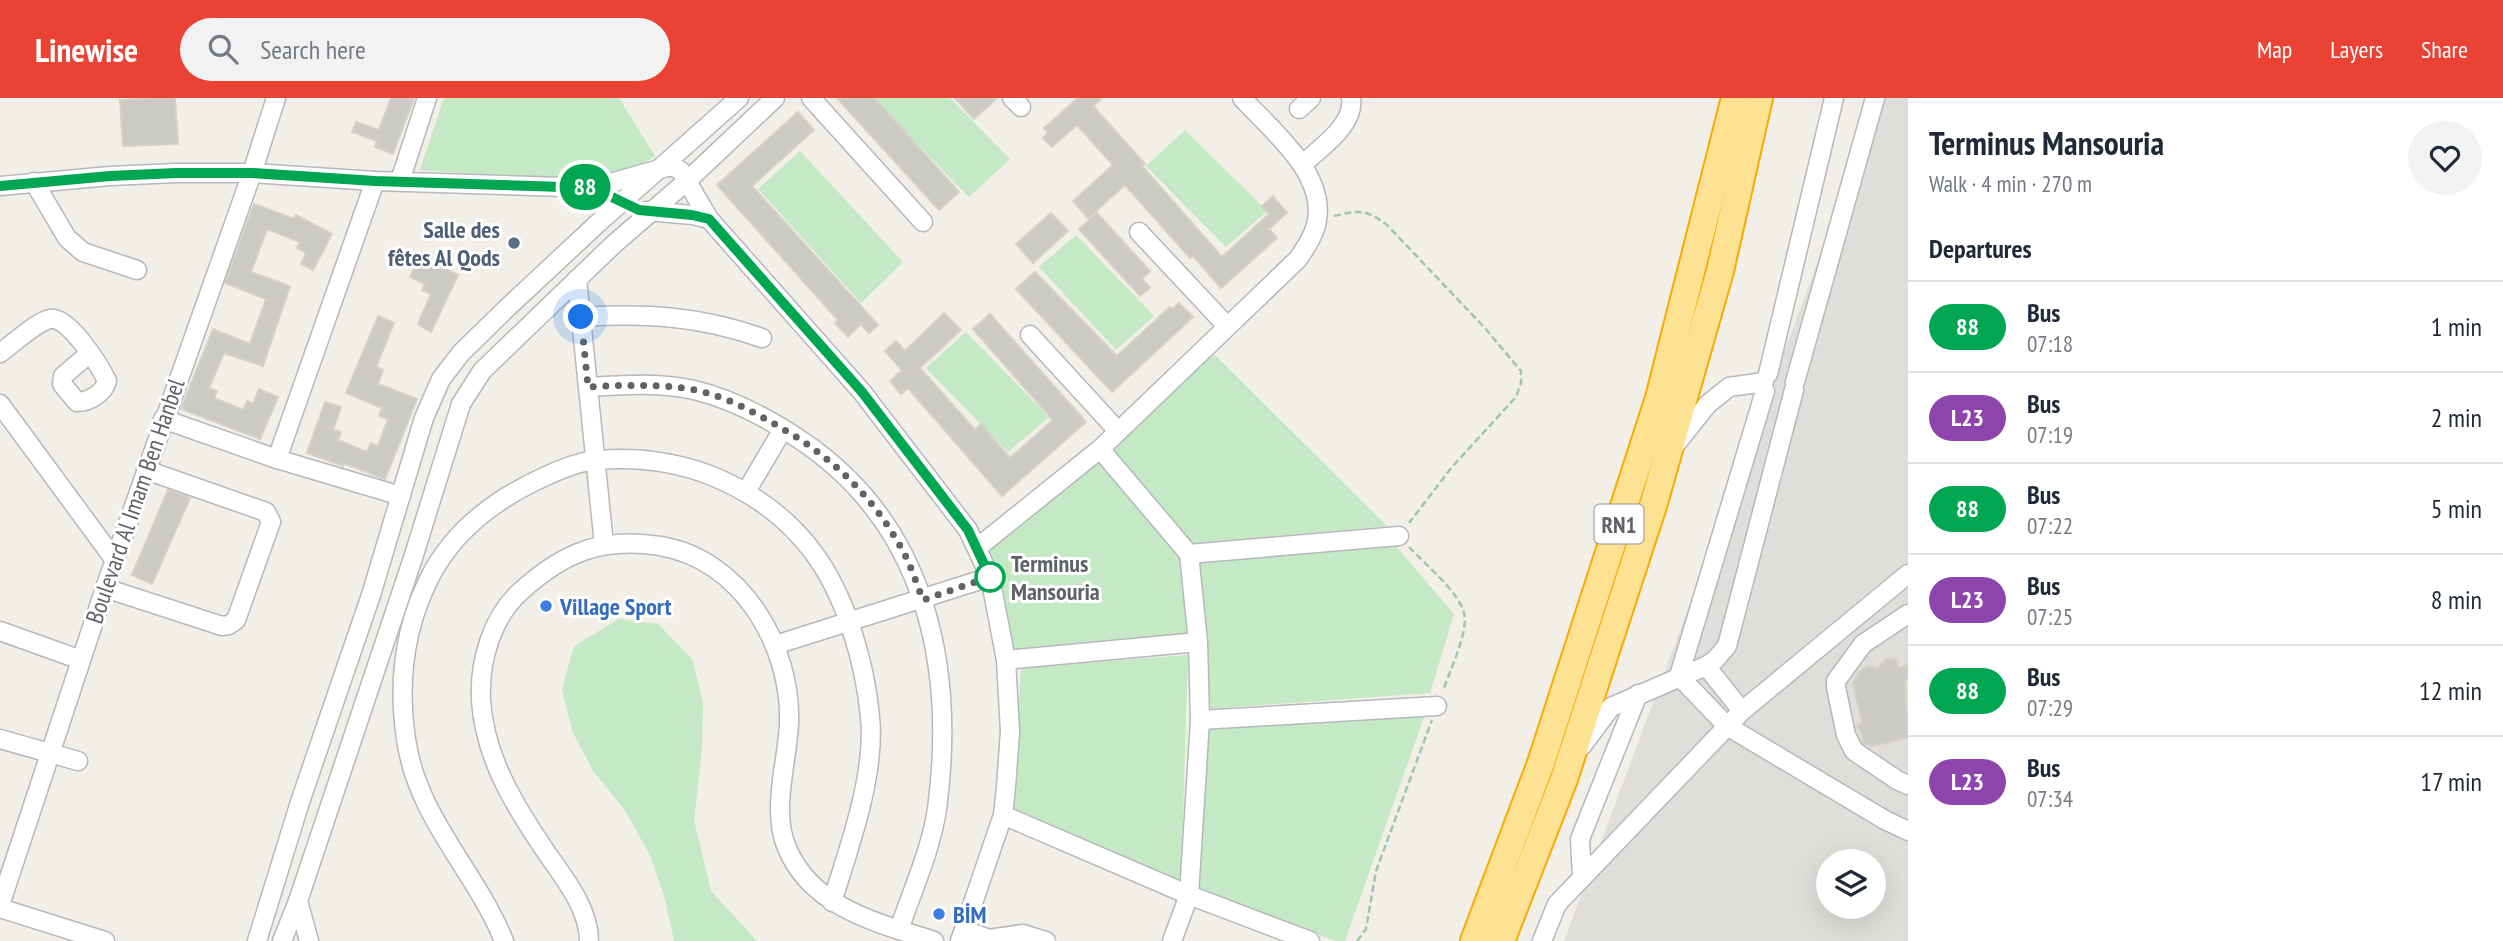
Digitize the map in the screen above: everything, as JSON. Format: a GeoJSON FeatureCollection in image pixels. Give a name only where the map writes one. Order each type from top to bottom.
{"type":"FeatureCollection","features":[{"type":"Feature","properties":{"kind":"highway","name":"RN1"},"geometry":{"type":"LineString","coordinates":[[1474,941],[1541,763],[1660,398],[1735,98]]}},
{"type":"Feature","properties":{"kind":"highway","name":"RN1"},"geometry":{"type":"LineString","coordinates":[[1502,941],[1567,769],[1666,459],[1720,271],[1759,98]]}},
{"type":"Feature","properties":{"kind":"street","name":"Boulevard Al Imam Ben Hanbel"},"geometry":{"type":"LineString","coordinates":[[0,907],[114,559],[252,173],[276,98]]}},
{"type":"Feature","properties":{"kind":"street"},"geometry":{"type":"LineString","coordinates":[[400,181],[427,98]]}},
{"type":"Feature","properties":{"kind":"street"},"geometry":{"type":"LineString","coordinates":[[257,941],[308,777],[371,594],[424,418],[441,379],[461,353],[621,203],[739,98]]}},
{"type":"Feature","properties":{"kind":"street"},"geometry":{"type":"LineString","coordinates":[[282,941],[298,901],[413,558],[461,404],[482,371],[577,279],[775,98]]}},
{"type":"Feature","properties":{"kind":"street"},"geometry":{"type":"LineString","coordinates":[[811,98],[923,222]]}},
{"type":"Feature","properties":{"kind":"street"},"geometry":{"type":"LineString","coordinates":[[977,548],[1100,449],[1298,259],[1310,241],[1318,220],[1317,193],[1303,164],[1242,98]]}},
{"type":"Feature","properties":{"kind":"street"},"geometry":{"type":"LineString","coordinates":[[1303,164],[1344,124],[1352,106],[1352,98]]}},
{"type":"Feature","properties":{"kind":"street"},"geometry":{"type":"LineString","coordinates":[[1679,676],[1766,382],[1834,98]]}},
{"type":"Feature","properties":{"kind":"street"},"geometry":{"type":"LineString","coordinates":[[1567,769],[1594,727],[1611,707],[1679,676],[1706,667],[1727,646],[1794,386],[1875,98]]}},
{"type":"Feature","properties":{"kind":"street"},"geometry":{"type":"LineString","coordinates":[[0,186],[150,174],[252,173],[375,181],[593,188],[667,167],[679,169],[709,219],[862,392],[968,530],[977,548],[990,577],[1006,660],[1010,731],[1003,815],[962,936],[989,940],[1023,934],[1046,941]]}},
{"type":"Feature","properties":{"kind":"street"},"geometry":{"type":"LineString","coordinates":[[277,458],[375,181]]}},
{"type":"Feature","properties":{"kind":"street"},"geometry":{"type":"LineString","coordinates":[[34,182],[67,239],[83,252],[136,270]]}},
{"type":"Feature","properties":{"kind":"street"},"geometry":{"type":"LineString","coordinates":[[593,188],[639,210],[709,219]]}},
{"type":"Feature","properties":{"kind":"street"},"geometry":{"type":"LineString","coordinates":[[1139,232],[1227,326]]}},
{"type":"Feature","properties":{"kind":"street"},"geometry":{"type":"LineString","coordinates":[[577,279],[604,545]]}},
{"type":"Feature","properties":{"kind":"street"},"geometry":{"type":"LineString","coordinates":[[581,317],[633,314],[683,317],[720,324],[762,338]]}},
{"type":"Feature","properties":{"kind":"street"},"geometry":{"type":"LineString","coordinates":[[0,353],[47,319],[57,318],[66,323],[90,354]]}},
{"type":"Feature","properties":{"kind":"street"},"geometry":{"type":"LineString","coordinates":[[1030,335],[1118,431]]}},
{"type":"Feature","properties":{"kind":"street"},"geometry":{"type":"LineString","coordinates":[[1666,459],[1708,404],[1719,395],[1730,387],[1766,382]]}},
{"type":"Feature","properties":{"kind":"street"},"geometry":{"type":"LineString","coordinates":[[1766,382],[1771,397],[1780,400],[1788,397],[1794,386]]}},
{"type":"Feature","properties":{"kind":"street"},"geometry":{"type":"LineString","coordinates":[[588,387],[632,384],[692,390],[726,399],[763,416],[817,451],[850,480],[866,497],[906,556],[923,600],[933,638],[939,671],[942,716],[940,771],[934,822],[899,930]]}},
{"type":"Feature","properties":{"kind":"street"},"geometry":{"type":"LineString","coordinates":[[0,404],[114,559]]}},
{"type":"Feature","properties":{"kind":"street"},"geometry":{"type":"LineString","coordinates":[[163,419],[401,496]]}},
{"type":"Feature","properties":{"kind":"street"},"geometry":{"type":"LineString","coordinates":[[746,492],[783,429]]}},
{"type":"Feature","properties":{"kind":"street"},"geometry":{"type":"LineString","coordinates":[[1100,449],[1189,554],[1198,642],[1200,720],[1189,895],[1172,941]]}},
{"type":"Feature","properties":{"kind":"street"},"geometry":{"type":"LineString","coordinates":[[504,941],[495,917],[439,831],[426,806],[406,743],[402,696],[403,667],[413,624],[428,580],[443,556],[467,527],[496,502],[520,488],[561,470],[595,460],[637,459],[667,463],[696,470],[746,492],[779,516],[812,550],[831,579],[849,622],[870,718],[870,744],[857,820],[832,902]]}},
{"type":"Feature","properties":{"kind":"street"},"geometry":{"type":"LineString","coordinates":[[105,588],[222,626],[229,625],[236,620],[267,534],[271,522],[266,512],[146,470]]}},
{"type":"Feature","properties":{"kind":"street"},"geometry":{"type":"LineString","coordinates":[[1189,554],[1399,536]]}},
{"type":"Feature","properties":{"kind":"street"},"geometry":{"type":"LineString","coordinates":[[589,941],[582,908],[513,802],[499,772],[488,740],[481,700],[484,660],[494,628],[511,600],[535,578],[563,558],[604,545],[631,541],[698,556],[737,585],[757,610],[775,645],[786,685],[789,720],[780,825],[794,862],[815,888],[856,916],[934,941]]}},
{"type":"Feature","properties":{"kind":"street"},"geometry":{"type":"LineString","coordinates":[[1542,941],[1557,904],[1727,726],[1908,574]]}},
{"type":"Feature","properties":{"kind":"street"},"geometry":{"type":"LineString","coordinates":[[775,645],[990,577]]}},
{"type":"Feature","properties":{"kind":"street"},"geometry":{"type":"LineString","coordinates":[[1908,614],[1863,644],[1836,681],[1836,687],[1846,735],[1854,751],[1908,785]]}},
{"type":"Feature","properties":{"kind":"street"},"geometry":{"type":"LineString","coordinates":[[0,631],[81,660]]}},
{"type":"Feature","properties":{"kind":"street"},"geometry":{"type":"LineString","coordinates":[[1006,660],[1198,642]]}},
{"type":"Feature","properties":{"kind":"street"},"geometry":{"type":"LineString","coordinates":[[1706,667],[1742,711]]}},
{"type":"Feature","properties":{"kind":"street"},"geometry":{"type":"LineString","coordinates":[[1679,676],[1727,726],[1908,831]]}},
{"type":"Feature","properties":{"kind":"street"},"geometry":{"type":"LineString","coordinates":[[1582,878],[1580,839],[1638,694]]}},
{"type":"Feature","properties":{"kind":"street"},"geometry":{"type":"LineString","coordinates":[[1200,720],[1437,706]]}},
{"type":"Feature","properties":{"kind":"street"},"geometry":{"type":"LineString","coordinates":[[0,739],[78,761]]}},
{"type":"Feature","properties":{"kind":"street"},"geometry":{"type":"LineString","coordinates":[[1003,815],[1189,895],[1310,941]]}},
{"type":"Feature","properties":{"kind":"street"},"geometry":{"type":"LineString","coordinates":[[298,901],[309,941]]}},
{"type":"Feature","properties":{"kind":"street"},"geometry":{"type":"LineString","coordinates":[[0,907],[105,941]]}},
{"type":"Feature","properties":{"kind":"path"},"geometry":{"type":"LineString","coordinates":[[1318,220],[1358,210],[1374,215],[1387,225],[1484,327],[1521,371],[1521,383],[1516,397],[1452,467],[1399,536],[1459,600],[1465,615],[1458,648],[1376,871],[1366,929],[1357,941]]}},
{"type":"Feature","properties":{"kind":"shaded area"},"geometry":{"type":"Polygon","coordinates":[[[1879,98],[1908,98],[1908,941],[1564,941],[1879,98]]]}},
{"type":"Feature","properties":{"kind":"green space"},"geometry":{"type":"Polygon","coordinates":[[[444,98],[619,98],[655,156],[608,184],[420,170],[444,98]]]}},
{"type":"Feature","properties":{"kind":"green space"},"geometry":{"type":"Polygon","coordinates":[[[872,98],[950,98],[1010,159],[969,197],[872,98]]]}},
{"type":"Feature","properties":{"kind":"green space"},"geometry":{"type":"Polygon","coordinates":[[[1185,130],[1267,211],[1226,247],[1146,166],[1185,130]]]}},
{"type":"Feature","properties":{"kind":"green space"},"geometry":{"type":"Polygon","coordinates":[[[800,151],[903,262],[861,303],[758,189],[800,151]]]}},
{"type":"Feature","properties":{"kind":"green space"},"geometry":{"type":"Polygon","coordinates":[[[1076,235],[1154,316],[1116,350],[1039,267],[1076,235]]]}},
{"type":"Feature","properties":{"kind":"green space"},"geometry":{"type":"Polygon","coordinates":[[[966,332],[1049,417],[1008,452],[926,368],[966,332]]]}},
{"type":"Feature","properties":{"kind":"green space"},"geometry":{"type":"Polygon","coordinates":[[[1212,352],[1387,526],[1193,544],[1112,448],[1212,352]]]}},
{"type":"Feature","properties":{"kind":"green space"},"geometry":{"type":"Polygon","coordinates":[[[1105,454],[1179,556],[1188,634],[1016,651],[979,553],[1105,454]]]}},
{"type":"Feature","properties":{"kind":"green space"},"geometry":{"type":"Polygon","coordinates":[[[1395,545],[1454,614],[1430,693],[1207,709],[1198,563],[1395,545]]]}},
{"type":"Feature","properties":{"kind":"green space"},"geometry":{"type":"Polygon","coordinates":[[[619,619],[658,624],[692,659],[703,702],[702,749],[694,820],[711,891],[757,941],[674,941],[665,899],[650,855],[624,809],[594,772],[573,733],[562,689],[574,646],[619,619]]]}},
{"type":"Feature","properties":{"kind":"green space"},"geometry":{"type":"Polygon","coordinates":[[[1188,655],[1181,881],[1012,810],[1021,668],[1188,655]]]}},
{"type":"Feature","properties":{"kind":"green space"},"geometry":{"type":"Polygon","coordinates":[[[1425,714],[1345,941],[1336,941],[1196,888],[1206,728],[1425,714]]]}},
{"type":"Feature","properties":{"kind":"building"},"geometry":{"type":"Polygon","coordinates":[[[175,98],[178,144],[123,146],[120,100],[175,98]]]}},
{"type":"Feature","properties":{"kind":"building"},"geometry":{"type":"Polygon","coordinates":[[[391,98],[414,98],[393,154],[375,147],[377,141],[352,132],[356,122],[379,130],[391,98]]]}},
{"type":"Feature","properties":{"kind":"building"},"geometry":{"type":"Polygon","coordinates":[[[837,98],[874,98],[959,192],[939,210],[837,98]]]}},
{"type":"Feature","properties":{"kind":"building"},"geometry":{"type":"Polygon","coordinates":[[[955,98],[997,98],[974,119],[955,98]]]}},
{"type":"Feature","properties":{"kind":"building"},"geometry":{"type":"Polygon","coordinates":[[[1078,98],[1102,98],[1093,106],[1222,257],[1269,214],[1262,206],[1273,196],[1287,213],[1269,229],[1277,238],[1221,288],[1193,256],[1190,258],[1125,185],[1088,218],[1073,201],[1113,165],[1077,125],[1052,147],[1043,138],[1048,133],[1044,128],[1078,98]]]}},
{"type":"Feature","properties":{"kind":"building"},"geometry":{"type":"Polygon","coordinates":[[[798,112],[814,130],[752,186],[878,325],[869,333],[861,324],[848,337],[835,323],[838,320],[717,185],[798,112]]]}},
{"type":"Feature","properties":{"kind":"building"},"geometry":{"type":"Polygon","coordinates":[[[254,204],[294,219],[296,215],[332,234],[313,270],[301,264],[306,253],[297,248],[300,242],[267,229],[251,272],[290,286],[263,366],[224,353],[209,388],[217,391],[214,398],[243,410],[247,401],[253,404],[259,389],[278,397],[260,439],[181,409],[213,329],[250,344],[266,299],[225,283],[254,204]]]}},
{"type":"Feature","properties":{"kind":"building"},"geometry":{"type":"Polygon","coordinates":[[[1051,213],[1068,231],[1033,263],[1016,244],[1051,213]]]}},
{"type":"Feature","properties":{"kind":"building"},"geometry":{"type":"Polygon","coordinates":[[[1097,213],[1150,271],[1142,279],[1150,288],[1140,296],[1079,229],[1097,213]]]}},
{"type":"Feature","properties":{"kind":"building"},"geometry":{"type":"Polygon","coordinates":[[[420,257],[458,275],[431,332],[418,324],[431,294],[422,290],[425,284],[410,277],[420,257]]]}},
{"type":"Feature","properties":{"kind":"building"},"geometry":{"type":"Polygon","coordinates":[[[1035,272],[1117,356],[1170,307],[1172,309],[1179,303],[1193,317],[1112,392],[1016,289],[1035,272]]]}},
{"type":"Feature","properties":{"kind":"building"},"geometry":{"type":"Polygon","coordinates":[[[944,313],[961,330],[920,368],[975,430],[981,424],[1010,458],[1053,420],[973,329],[990,314],[1086,422],[1002,496],[908,388],[901,394],[890,381],[902,370],[885,351],[896,341],[905,351],[944,313]]]}},
{"type":"Feature","properties":{"kind":"building"},"geometry":{"type":"Polygon","coordinates":[[[378,316],[394,323],[376,367],[383,370],[378,384],[417,399],[385,479],[307,453],[325,402],[341,407],[333,430],[341,432],[338,440],[367,452],[371,443],[378,446],[388,419],[379,416],[382,408],[346,393],[378,316]]]}},
{"type":"Feature","properties":{"kind":"building"},"geometry":{"type":"Polygon","coordinates":[[[168,490],[190,498],[152,584],[132,575],[168,490]]]}},
{"type":"Feature","properties":{"kind":"building"},"geometry":{"type":"Polygon","coordinates":[[[1886,659],[1896,659],[1899,668],[1907,665],[1908,676],[1905,682],[1908,738],[1872,746],[1863,743],[1862,732],[1856,726],[1862,722],[1853,683],[1860,671],[1868,666],[1878,668],[1886,659]]]}},
{"type":"Feature","properties":{"kind":"bus line","name":"88"},"geometry":{"type":"LineString","coordinates":[[0,186],[110,176],[252,173],[375,181],[593,188],[639,210],[709,219],[862,392],[968,530],[990,577]]}},
{"type":"Feature","properties":{"kind":"place","name":"Salle des fêtes Al Qods"},"geometry":{"type":"Point","coordinates":[514,243]}},
{"type":"Feature","properties":{"kind":"place","name":"Terminus Mansouria"},"geometry":{"type":"Point","coordinates":[990,577]}},
{"type":"Feature","properties":{"kind":"place","name":"Village Sport"},"geometry":{"type":"Point","coordinates":[546,606]}},
{"type":"Feature","properties":{"kind":"place","name":"BİM"},"geometry":{"type":"Point","coordinates":[939,914]}},
{"type":"Feature","properties":{"kind":"route"},"geometry":{"type":"LineString","coordinates":[[581,317],[588,387],[632,384],[692,390],[726,399],[788,431],[836,467],[858,487],[875,508],[906,556],[923,600],[990,577]]}}]}
